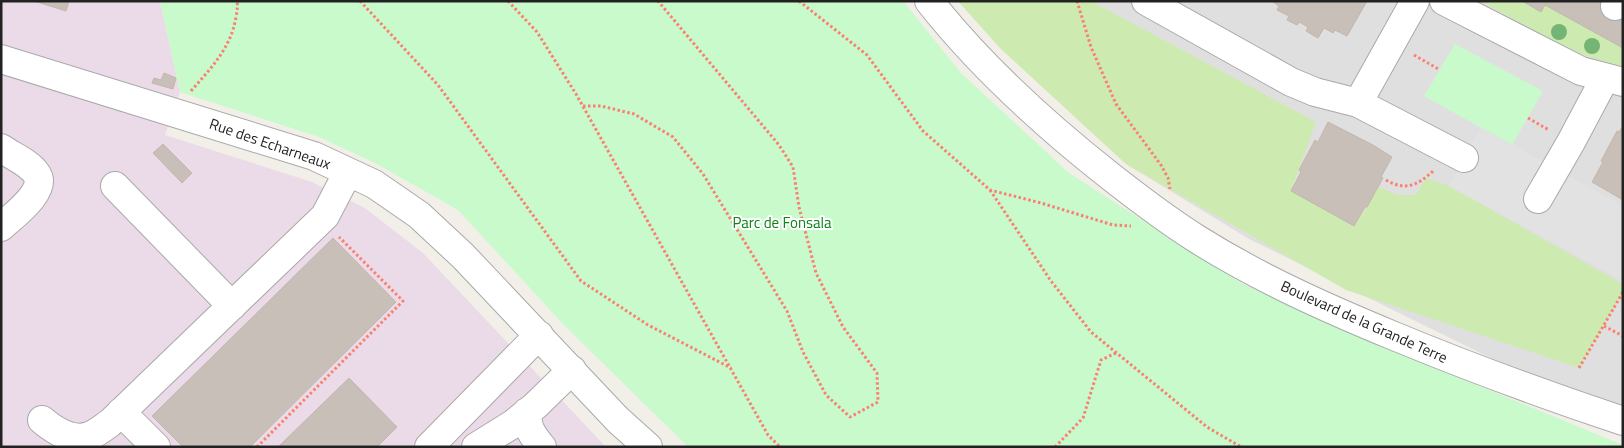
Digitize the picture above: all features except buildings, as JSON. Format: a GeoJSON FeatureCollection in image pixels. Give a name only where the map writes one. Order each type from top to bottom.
{"type":"FeatureCollection","features":[{"type":"Feature","properties":{"kind":"street","name":"Boulevard de la Grande Terre"},"geometry":{"type":"LineString","coordinates":[[929,1],[945,21],[1016,97],[1085,157],[1154,211],[1198,240],[1250,270],[1331,310],[1461,364],[1623,420]]}},
{"type":"Feature","properties":{"kind":"street"},"geometry":{"type":"LineString","coordinates":[[1146,1],[1291,82],[1315,92],[1358,103],[1464,158]]}},
{"type":"Feature","properties":{"kind":"street"},"geometry":{"type":"LineString","coordinates":[[1358,103],[1415,1]]}},
{"type":"Feature","properties":{"kind":"street"},"geometry":{"type":"LineString","coordinates":[[1444,1],[1581,71],[1614,80],[1571,142],[1538,199]]}},
{"type":"Feature","properties":{"kind":"street","name":"Rue des Echarneaux"},"geometry":{"type":"LineString","coordinates":[[1,58],[314,156],[374,184],[419,215],[463,256],[618,420],[648,447]]}},
{"type":"Feature","properties":{"kind":"street"},"geometry":{"type":"LineString","coordinates":[[1,148],[38,174],[39,185],[33,197],[1,227]]}},
{"type":"Feature","properties":{"kind":"street"},"geometry":{"type":"LineString","coordinates":[[42,420],[54,431],[72,437],[89,436],[110,423],[325,216],[348,172]]}},
{"type":"Feature","properties":{"kind":"street"},"geometry":{"type":"LineString","coordinates":[[115,186],[232,306]]}},
{"type":"Feature","properties":{"kind":"street"},"geometry":{"type":"LineString","coordinates":[[429,447],[539,335]]}},
{"type":"Feature","properties":{"kind":"street"},"geometry":{"type":"LineString","coordinates":[[476,447],[513,424],[572,370]]}},
{"type":"Feature","properties":{"kind":"street"},"geometry":{"type":"LineString","coordinates":[[121,412],[156,447]]}},
{"type":"Feature","properties":{"kind":"street"},"geometry":{"type":"LineString","coordinates":[[527,412],[527,423],[530,432],[542,447]]}},
{"type":"Feature","properties":{"kind":"path"},"geometry":{"type":"LineString","coordinates":[[188,94],[222,56],[234,31],[237,1]]}},
{"type":"Feature","properties":{"kind":"path"},"geometry":{"type":"LineString","coordinates":[[360,1],[438,86],[581,281],[648,325],[731,368]]}},
{"type":"Feature","properties":{"kind":"path"},"geometry":{"type":"LineString","coordinates":[[508,1],[537,32],[583,106],[768,434],[780,447]]}},
{"type":"Feature","properties":{"kind":"path"},"geometry":{"type":"LineString","coordinates":[[583,106],[601,106],[634,114],[674,136],[703,174],[787,310],[803,352],[826,395],[850,418],[878,402],[877,373],[843,327],[816,272],[799,207],[793,167],[779,145],[658,1]]}},
{"type":"Feature","properties":{"kind":"path"},"geometry":{"type":"LineString","coordinates":[[799,1],[867,55],[923,132],[990,190],[1051,281],[1091,332],[1207,427],[1242,447]]}},
{"type":"Feature","properties":{"kind":"path"},"geometry":{"type":"LineString","coordinates":[[1077,1],[1090,47],[1116,104],[1161,165],[1168,178],[1170,194]]}},
{"type":"Feature","properties":{"kind":"path"},"geometry":{"type":"LineString","coordinates":[[1386,180],[1395,185],[1412,185],[1426,178],[1437,165]]}},
{"type":"Feature","properties":{"kind":"path"},"geometry":{"type":"LineString","coordinates":[[990,190],[1041,202],[1113,225],[1130,227],[1135,224]]}},
{"type":"Feature","properties":{"kind":"path"},"geometry":{"type":"LineString","coordinates":[[257,447],[403,302],[322,219]]}},
{"type":"Feature","properties":{"kind":"path"},"geometry":{"type":"LineString","coordinates":[[1579,368],[1623,292]]}},
{"type":"Feature","properties":{"kind":"path"},"geometry":{"type":"LineString","coordinates":[[1604,326],[1623,336]]}},
{"type":"Feature","properties":{"kind":"path"},"geometry":{"type":"LineString","coordinates":[[1055,447],[1083,418],[1101,360],[1116,353]]}},
{"type":"Feature","properties":{"kind":"shaded area"},"geometry":{"type":"Polygon","coordinates":[[[1,1],[160,1],[180,92],[165,135],[312,182],[365,208],[423,253],[606,447],[1,447],[1,1]]]}},
{"type":"Feature","properties":{"kind":"shaded area"},"geometry":{"type":"Polygon","coordinates":[[[958,1],[1623,1],[1623,408],[1521,373],[1249,239],[1126,164],[1000,48],[958,1]]]}},
{"type":"Feature","properties":{"kind":"shaded area"},"geometry":{"type":"Polygon","coordinates":[[[1481,127],[1623,206],[1623,277],[1621,280],[1449,186],[1481,127]]]}},
{"type":"Feature","properties":{"kind":"green space","name":"Parc de Fonsala"},"geometry":{"type":"Polygon","coordinates":[[[160,1],[903,1],[961,73],[1069,173],[1241,283],[1416,360],[1623,445],[1623,447],[688,447],[562,323],[458,210],[375,163],[319,137],[180,92],[160,1]]]}},
{"type":"Feature","properties":{"kind":"green space"},"geometry":{"type":"Polygon","coordinates":[[[958,1],[1091,1],[1316,122],[1291,191],[1354,226],[1378,187],[1398,195],[1416,195],[1426,178],[1449,186],[1623,284],[1623,292],[1579,368],[1346,290],[1126,164],[1000,48],[958,1]]]}},
{"type":"Feature","properties":{"kind":"green space"},"geometry":{"type":"Polygon","coordinates":[[[1480,1],[1522,1],[1541,12],[1545,5],[1623,48],[1623,67],[1577,53],[1480,1]]]}},
{"type":"Feature","properties":{"kind":"green space"},"geometry":{"type":"Polygon","coordinates":[[[1455,44],[1543,91],[1512,145],[1424,96],[1455,44]]]}}]}
